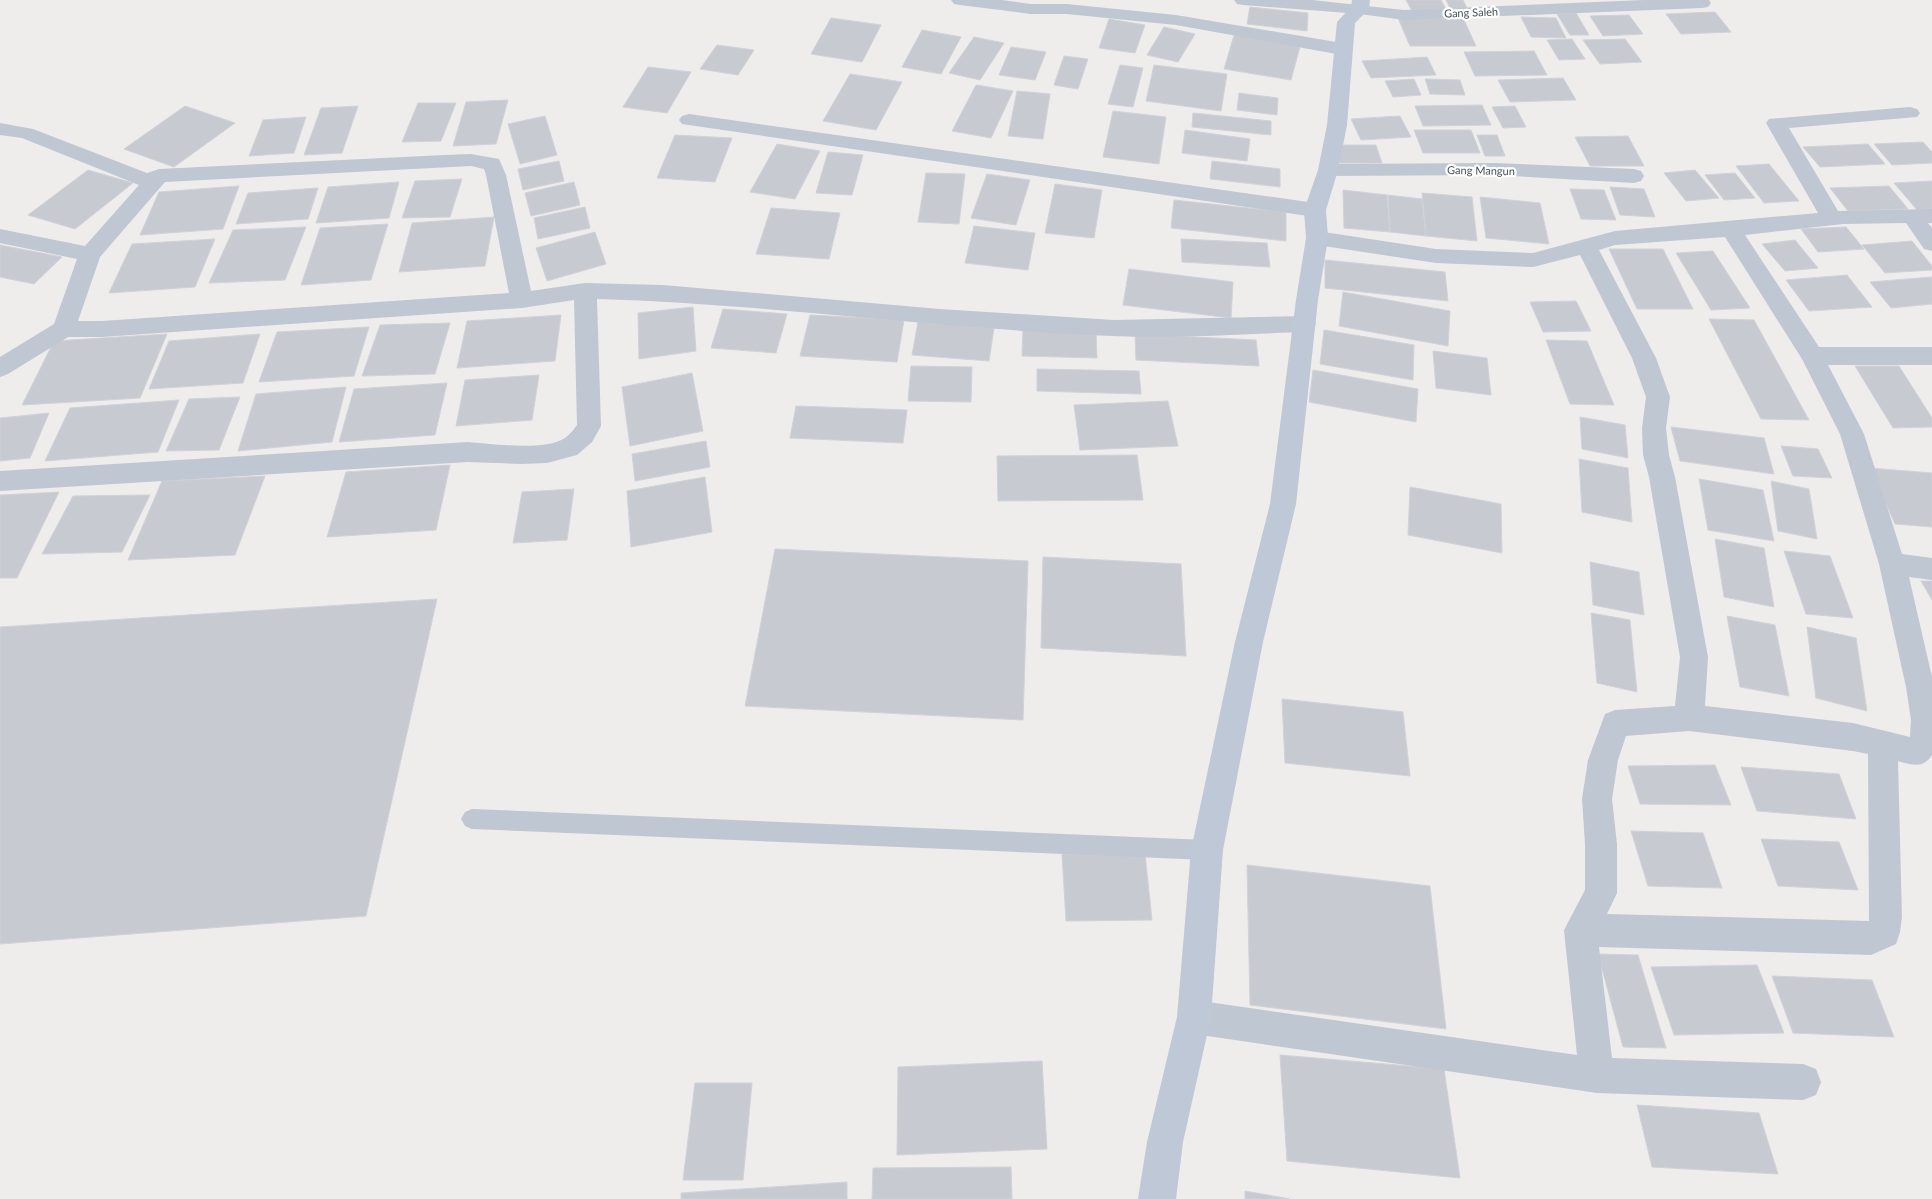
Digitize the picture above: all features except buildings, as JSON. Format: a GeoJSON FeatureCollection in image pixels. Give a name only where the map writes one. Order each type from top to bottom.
{"type":"FeatureCollection","features":[{"type":"Feature","properties":{"kind":"street"},"geometry":{"type":"LineString","coordinates":[[960,0],[1032,9],[1069,5],[1176,20],[1342,50]]}},
{"type":"Feature","properties":{"kind":"street","name":"Gang Saleh"},"geometry":{"type":"LineString","coordinates":[[1243,0],[1361,4],[1404,15],[1702,3]]}},
{"type":"Feature","properties":{"kind":"street"},"geometry":{"type":"LineString","coordinates":[[1176,20],[1189,4]]}},
{"type":"Feature","properties":{"kind":"street"},"geometry":{"type":"LineString","coordinates":[[1158,1199],[1165,1142],[1194,1017],[1207,850],[1249,642],[1283,504],[1304,324],[1317,238],[1316,210],[1328,170],[1337,125],[1341,88],[1342,50],[1346,22],[1361,4]]}},
{"type":"Feature","properties":{"kind":"street"},"geometry":{"type":"LineString","coordinates":[[1832,218],[1776,123],[1910,113]]}},
{"type":"Feature","properties":{"kind":"street"},"geometry":{"type":"LineString","coordinates":[[689,120],[1316,210]]}},
{"type":"Feature","properties":{"kind":"street"},"geometry":{"type":"LineString","coordinates":[[0,129],[26,134],[147,181],[159,176],[454,160],[471,160],[492,164],[496,175],[522,300]]}},
{"type":"Feature","properties":{"kind":"street","name":"Gang Mangun"},"geometry":{"type":"LineString","coordinates":[[1328,170],[1495,169],[1634,176]]}},
{"type":"Feature","properties":{"kind":"street"},"geometry":{"type":"LineString","coordinates":[[64,329],[90,254],[159,176]]}},
{"type":"Feature","properties":{"kind":"street"},"geometry":{"type":"LineString","coordinates":[[1317,238],[1436,256],[1533,260],[1615,238],[1731,229],[1832,218],[1922,216],[1932,244]]}},
{"type":"Feature","properties":{"kind":"street"},"geometry":{"type":"LineString","coordinates":[[1597,1075],[1580,930],[1601,892],[1597,799],[1603,760],[1615,722],[1689,718],[1853,737],[1917,752],[1926,739],[1929,721],[1892,564],[1852,434],[1812,356],[1731,229]]}},
{"type":"Feature","properties":{"kind":"street"},"geometry":{"type":"LineString","coordinates":[[0,236],[90,254]]}},
{"type":"Feature","properties":{"kind":"street"},"geometry":{"type":"LineString","coordinates":[[1586,246],[1644,358],[1658,397],[1654,428],[1656,456],[1662,477],[1694,656],[1689,718]]}},
{"type":"Feature","properties":{"kind":"street"},"geometry":{"type":"LineString","coordinates":[[0,480],[468,452],[546,454],[567,449],[579,441],[589,426],[585,291]]}},
{"type":"Feature","properties":{"kind":"street"},"geometry":{"type":"LineString","coordinates":[[0,368],[64,329],[102,329],[522,300],[585,291],[663,292],[940,317],[1114,328],[1304,324]]}},
{"type":"Feature","properties":{"kind":"street"},"geometry":{"type":"LineString","coordinates":[[1812,356],[1932,356]]}},
{"type":"Feature","properties":{"kind":"street"},"geometry":{"type":"LineString","coordinates":[[1892,564],[1932,569]]}},
{"type":"Feature","properties":{"kind":"street"},"geometry":{"type":"LineString","coordinates":[[1580,930],[1854,938],[1871,938],[1884,932],[1886,917],[1883,744]]}},
{"type":"Feature","properties":{"kind":"street"},"geometry":{"type":"LineString","coordinates":[[1194,1017],[1597,1075],[1803,1082]]}},
{"type":"Feature","properties":{"kind":"lane"},"geometry":{"type":"LineString","coordinates":[[472,819],[1207,850]]}}]}
